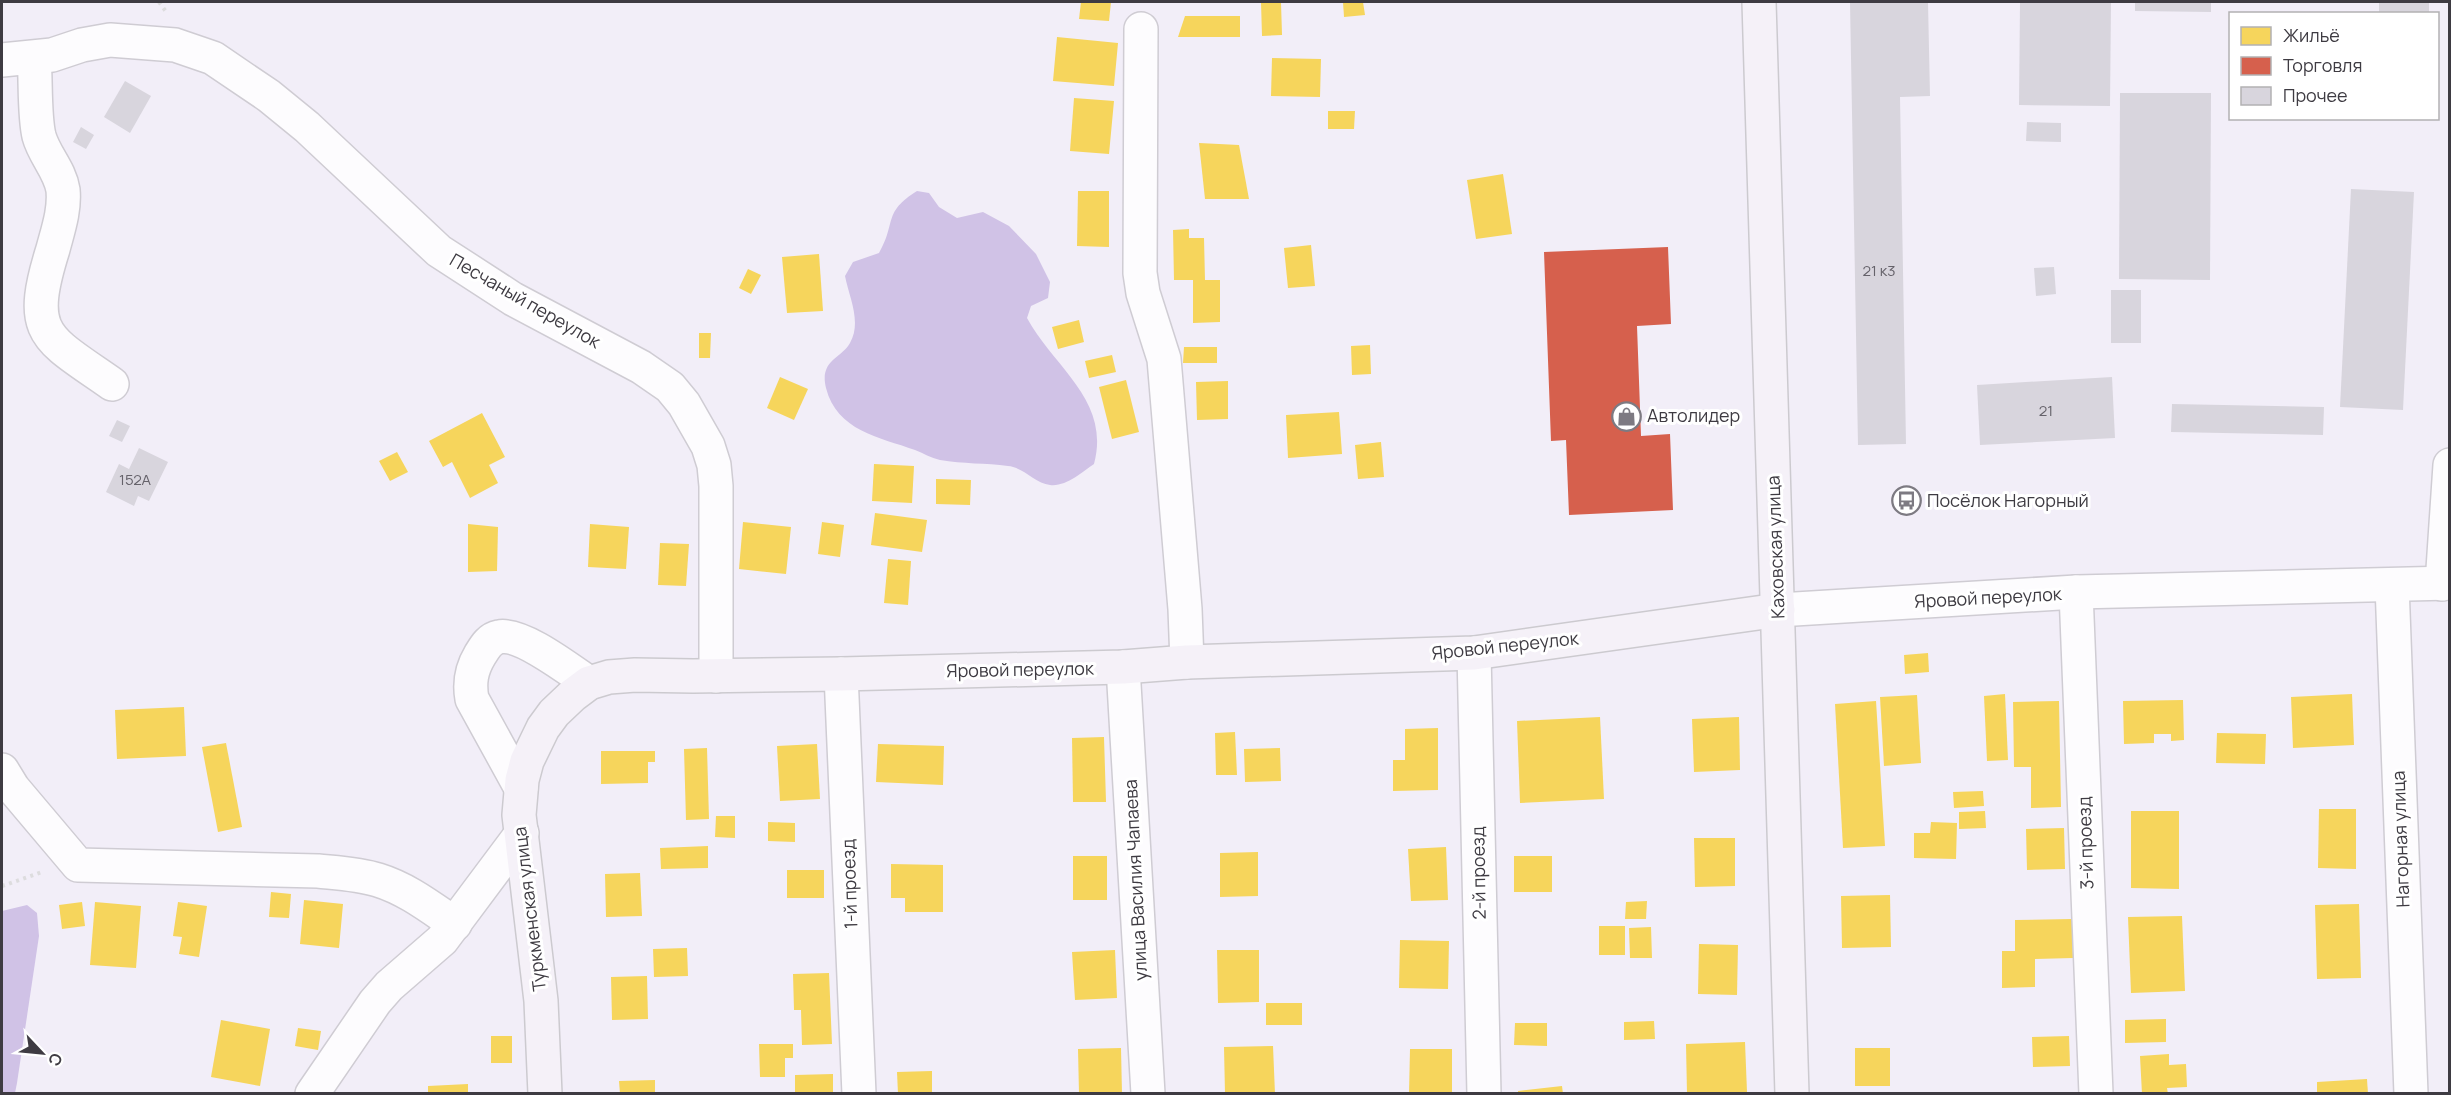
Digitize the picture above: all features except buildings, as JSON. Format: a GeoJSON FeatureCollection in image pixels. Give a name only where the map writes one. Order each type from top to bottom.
{"type":"FeatureCollection","features":[{"type":"Feature","properties":{"kind":"main road","name":"Каховская улица"},"geometry":{"type":"LineString","coordinates":[[1759,2],[1792,1094]]}},
{"type":"Feature","properties":{"kind":"main road","name":"Яровой переулок"},"geometry":{"type":"LineString","coordinates":[[543,728],[554,713],[589,683],[609,677],[1123,667],[1186,662],[1474,654],[1778,610]]}},
{"type":"Feature","properties":{"kind":"main road","name":"Туркменская улица"},"geometry":{"type":"LineString","coordinates":[[543,728],[527,761],[521,788],[519,815],[541,1001],[546,1094]]}},
{"type":"Feature","properties":{"kind":"street"},"geometry":{"type":"LineString","coordinates":[[1142,30],[1140,273],[1143,293],[1164,359],[1185,609],[1186,662]]}},
{"type":"Feature","properties":{"kind":"street","name":"Песчаный переулок"},"geometry":{"type":"LineString","coordinates":[[2,60],[34,58],[110,40],[175,45],[213,58],[269,96],[307,127],[417,233],[445,256],[513,299],[641,366],[670,387],[684,404],[703,437],[714,465],[716,486],[716,676]]}},
{"type":"Feature","properties":{"kind":"street"},"geometry":{"type":"LineString","coordinates":[[34,58],[38,134],[61,179],[63,192],[58,233],[45,274],[40,313],[42,323],[49,336],[61,348],[112,384]]}},
{"type":"Feature","properties":{"kind":"street"},"geometry":{"type":"LineString","coordinates":[[2446,584],[2450,465]]}},
{"type":"Feature","properties":{"kind":"street","name":"Яровой переулок"},"geometry":{"type":"LineString","coordinates":[[1778,610],[2076,592],[2446,584]]}},
{"type":"Feature","properties":{"kind":"street","name":"Нагорная улица"},"geometry":{"type":"LineString","coordinates":[[2392,585],[2411,1094]]}},
{"type":"Feature","properties":{"kind":"street","name":"3-й проезд"},"geometry":{"type":"LineString","coordinates":[[2076,592],[2096,1094]]}},
{"type":"Feature","properties":{"kind":"street"},"geometry":{"type":"LineString","coordinates":[[521,788],[472,699],[469,687],[471,672],[484,648],[491,640],[500,637],[513,638],[537,649],[589,683]]}},
{"type":"Feature","properties":{"kind":"street","name":"2-й проезд"},"geometry":{"type":"LineString","coordinates":[[1474,654],[1484,1094]]}},
{"type":"Feature","properties":{"kind":"street","name":"улица Василия Чапаева"},"geometry":{"type":"LineString","coordinates":[[1123,667],[1148,1094]]}},
{"type":"Feature","properties":{"kind":"street","name":"1-й проезд"},"geometry":{"type":"LineString","coordinates":[[841,674],[859,1094]]}},
{"type":"Feature","properties":{"kind":"street"},"geometry":{"type":"LineString","coordinates":[[2,771],[13,788],[78,865],[318,871],[354,875],[398,888],[455,924]]}},
{"type":"Feature","properties":{"kind":"street"},"geometry":{"type":"LineString","coordinates":[[312,1094],[389,986],[430,952],[455,924],[522,833]]}},
{"type":"Feature","properties":{"kind":"path"},"geometry":{"type":"LineString","coordinates":[[2,886],[48,870],[78,865]]}},
{"type":"Feature","properties":{"kind":"shaded area"},"geometry":{"type":"Polygon","coordinates":[[[917,191],[929,193],[939,207],[957,218],[983,212],[1009,226],[1036,254],[1050,282],[1048,298],[1031,306],[1027,318],[1087,403],[1094,421],[1097,441],[1094,464],[1068,481],[1050,485],[1013,467],[937,459],[861,430],[839,414],[832,402],[826,388],[826,371],[828,365],[850,343],[855,327],[854,310],[845,276],[853,262],[879,253],[894,212],[917,191]]]}},
{"type":"Feature","properties":{"kind":"shaded area"},"geometry":{"type":"Polygon","coordinates":[[[27,905],[37,913],[39,936],[15,1093],[2,1093],[2,911],[27,905]]]}},
{"type":"Feature","properties":{"kind":"place","name":"Автолидер"},"geometry":{"type":"Point","coordinates":[1626,416]}},
{"type":"Feature","properties":{"kind":"place","name":"Посёлок Нагорный"},"geometry":{"type":"Point","coordinates":[1906,501]}}]}
